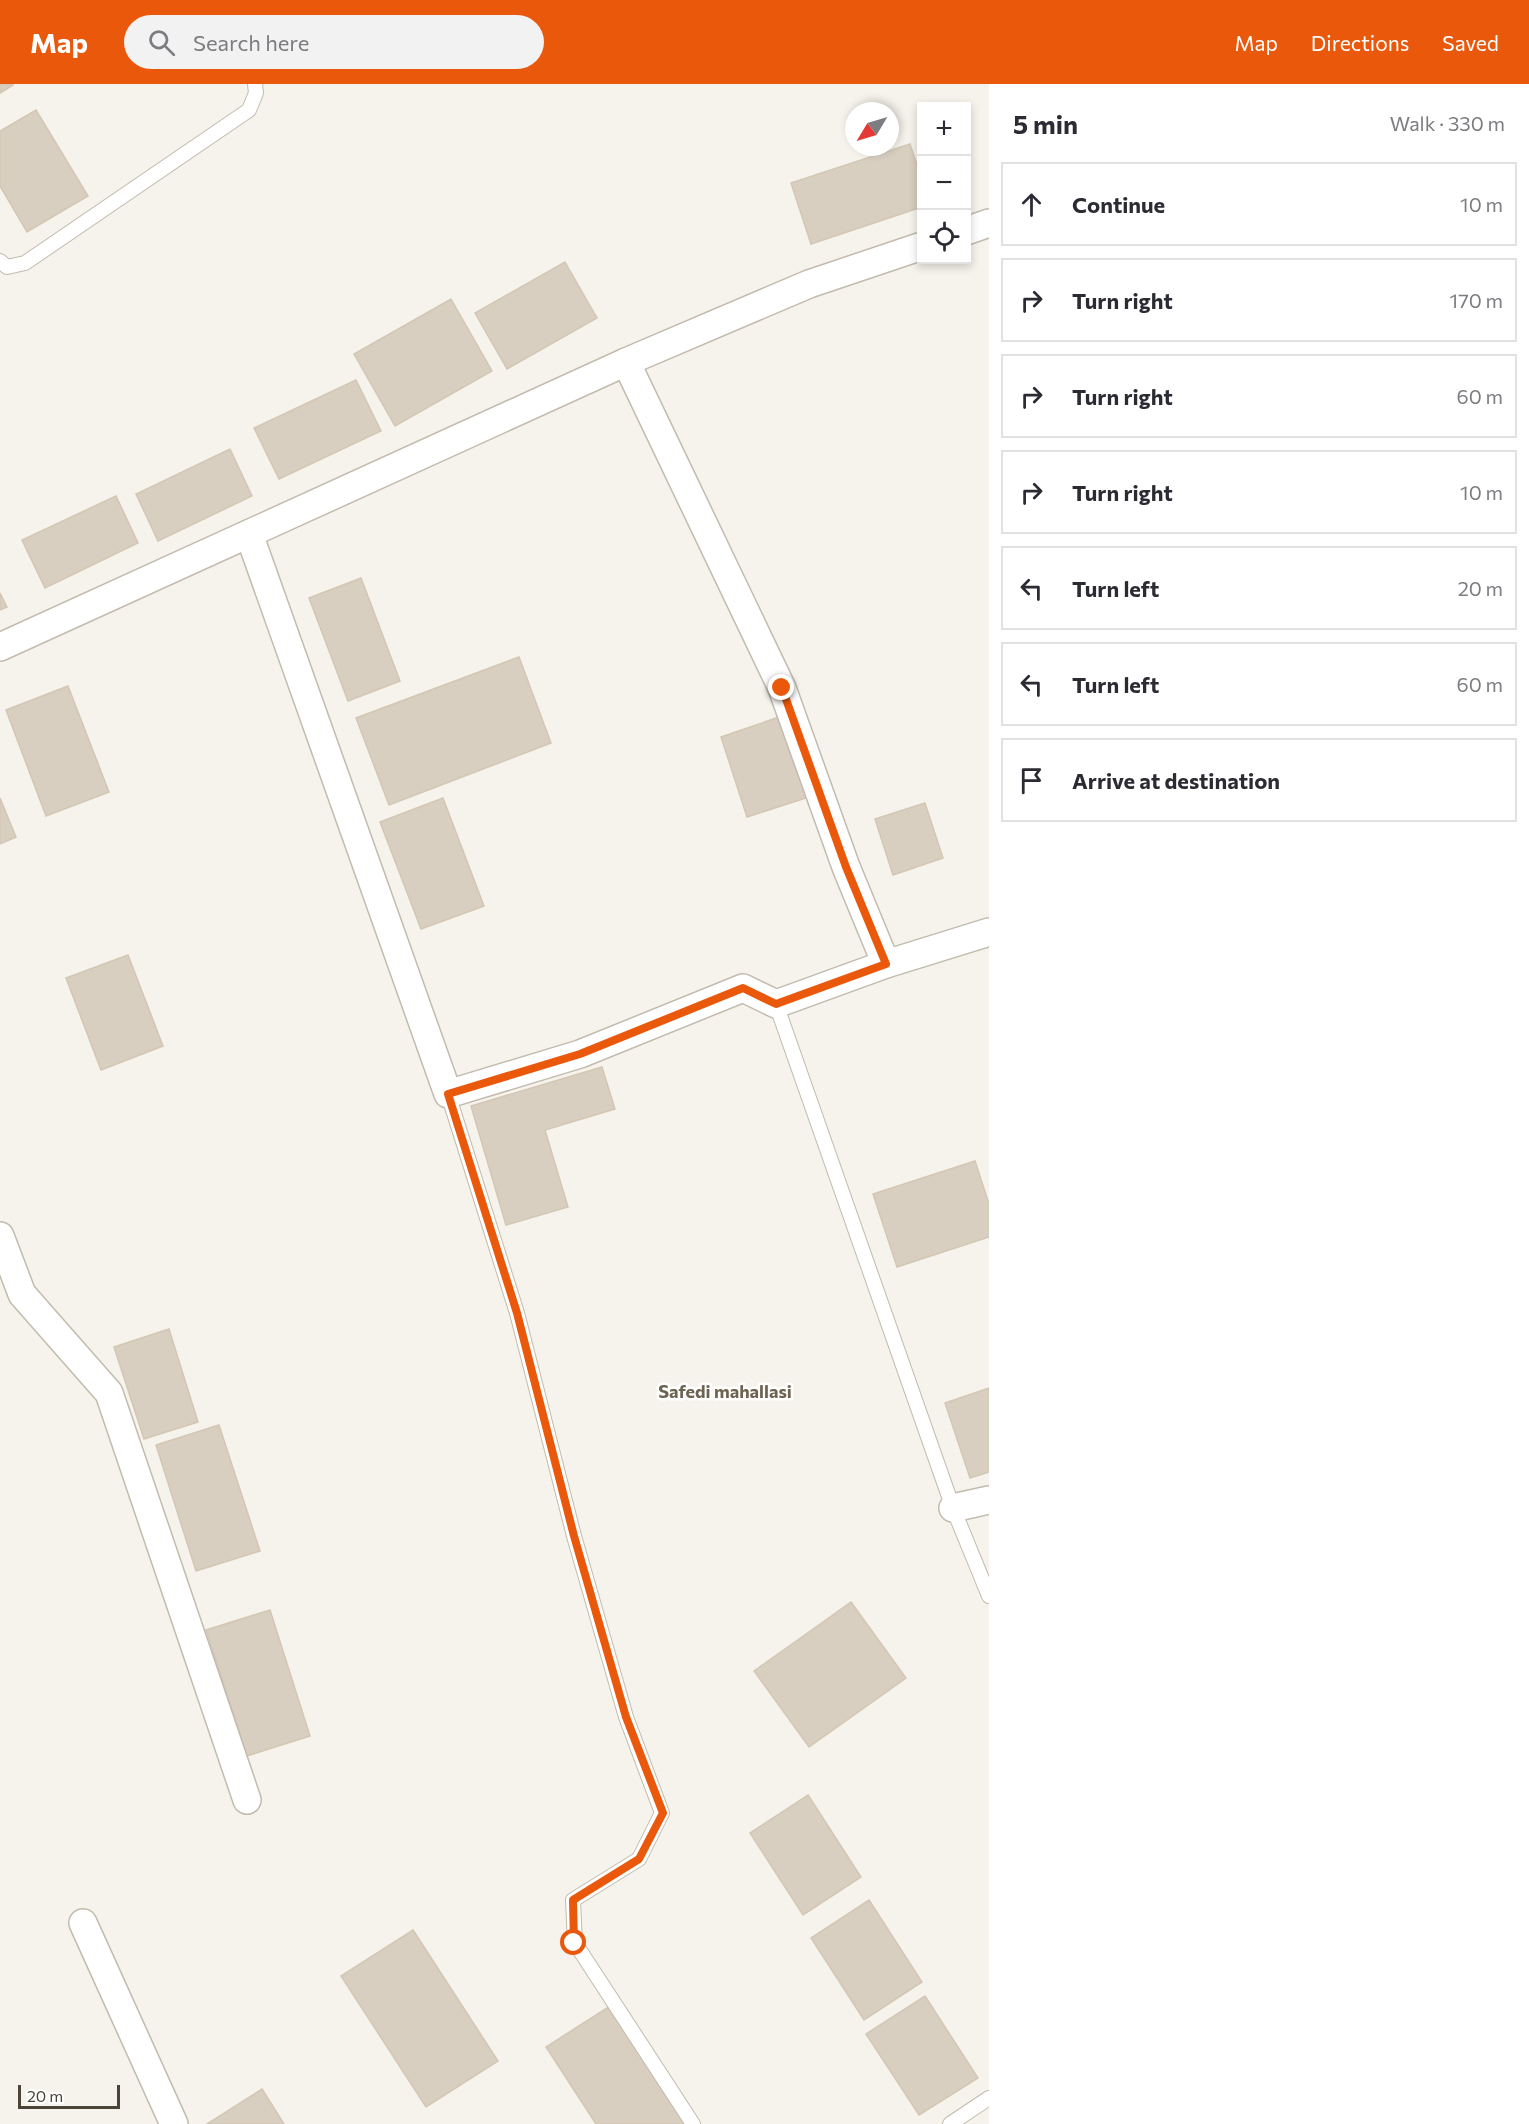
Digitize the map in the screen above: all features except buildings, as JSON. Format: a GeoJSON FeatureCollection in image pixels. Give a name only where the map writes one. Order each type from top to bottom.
{"type":"FeatureCollection","features":[{"type":"Feature","properties":{"kind":"street"},"geometry":{"type":"LineString","coordinates":[[971,229],[989,223]]}},
{"type":"Feature","properties":{"kind":"street"},"geometry":{"type":"LineString","coordinates":[[0,647],[626,362],[809,284],[917,247]]}},
{"type":"Feature","properties":{"kind":"street"},"geometry":{"type":"LineString","coordinates":[[626,362],[782,688],[846,867],[886,964]]}},
{"type":"Feature","properties":{"kind":"street"},"geometry":{"type":"LineString","coordinates":[[249,534],[448,1094],[580,1054],[743,988],[776,1004],[886,964],[989,932]]}},
{"type":"Feature","properties":{"kind":"street"},"geometry":{"type":"LineString","coordinates":[[3,1253],[22,1293],[109,1393],[247,1800]]}},
{"type":"Feature","properties":{"kind":"street"},"geometry":{"type":"LineString","coordinates":[[954,1508],[989,1500]]}},
{"type":"Feature","properties":{"kind":"street"},"geometry":{"type":"LineString","coordinates":[[83,1923],[174,2124]]}},
{"type":"Feature","properties":{"kind":"lane"},"geometry":{"type":"LineString","coordinates":[[0,261],[7,267],[25,263],[249,110],[256,93],[255,84]]}},
{"type":"Feature","properties":{"kind":"lane"},"geometry":{"type":"LineString","coordinates":[[776,1004],[954,1508],[989,1596]]}},
{"type":"Feature","properties":{"kind":"lane"},"geometry":{"type":"LineString","coordinates":[[448,1094],[517,1313],[574,1536],[626,1717],[663,1813],[639,1859],[573,1900],[574,1943],[693,2124]]}},
{"type":"Feature","properties":{"kind":"lane"},"geometry":{"type":"LineString","coordinates":[[956,2122],[989,2098]]}},
{"type":"Feature","properties":{"kind":"district","name":"Safedi mahallasi"},"geometry":{"type":"Point","coordinates":[725,1392]}},
{"type":"Feature","properties":{"kind":"route"},"geometry":{"type":"LineString","coordinates":[[574,1943],[573,1900],[639,1859],[663,1813],[626,1717],[574,1536],[517,1313],[448,1094],[580,1054],[743,988],[776,1004],[886,964],[846,867],[782,688]]}}]}
